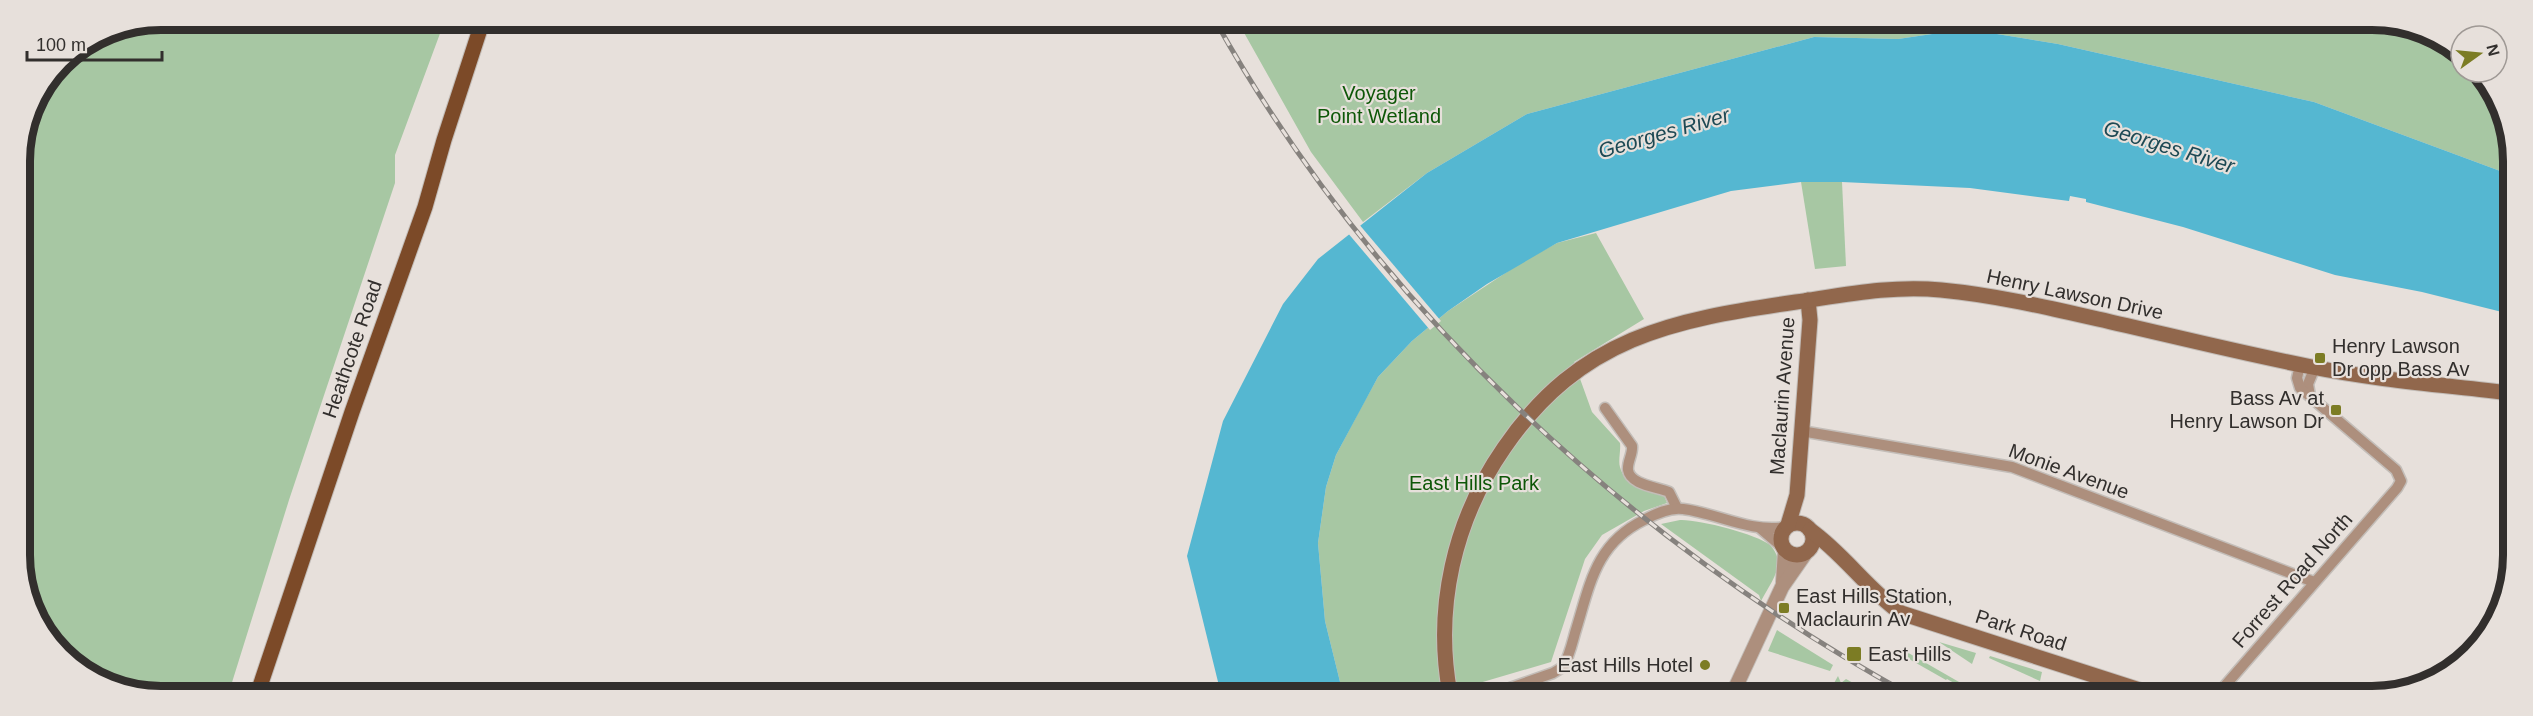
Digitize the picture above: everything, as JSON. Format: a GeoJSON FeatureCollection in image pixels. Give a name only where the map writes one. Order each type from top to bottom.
{"type":"FeatureCollection","features":[{"type":"Feature","properties":{"kind":"main road","name":"Heathcote Road"},"geometry":{"type":"LineString","coordinates":[[260,686],[352,412],[425,207],[480,30]]}},
{"type":"Feature","properties":{"kind":"main road","name":"Henry Lawson Drive"},"geometry":{"type":"LineString","coordinates":[[1449,686],[1445,653],[1446,607],[1454,557],[1469,512],[1487,473],[1517,429],[1540,403],[1598,356],[1619,344],[1700,317],[1826,296],[1894,289],[1928,289],[2015,300],[2307,366],[2503,392]]}},
{"type":"Feature","properties":{"kind":"main road","name":"Maclaurin Avenue"},"geometry":{"type":"LineString","coordinates":[[1787,526],[1797,495],[1810,320],[1808,300]]}},
{"type":"Feature","properties":{"kind":"main road","name":"Maclaurin Avenue"},"geometry":{"type":"LineString","coordinates":[[1797,495],[1808,528]]}},
{"type":"Feature","properties":{"kind":"main road"},"geometry":{"type":"LineString","coordinates":[[1797,523],[1808,528],[1813,541],[1807,552],[1792,555],[1783,549],[1780,536],[1787,526],[1797,523]]}},
{"type":"Feature","properties":{"kind":"main road","name":"Park Road"},"geometry":{"type":"LineString","coordinates":[[1808,528],[1832,547],[1851,569],[1901,613],[2127,686]]}},
{"type":"Feature","properties":{"kind":"main road","name":"Park Road"},"geometry":{"type":"LineString","coordinates":[[1807,552],[1826,553],[1851,569]]}},
{"type":"Feature","properties":{"kind":"street","name":"Forrest Road North"},"geometry":{"type":"LineString","coordinates":[[2225,686],[2397,488],[2401,477],[2298,383],[2307,366]]}},
{"type":"Feature","properties":{"kind":"street"},"geometry":{"type":"LineString","coordinates":[[1605,408],[1632,446],[1628,470],[1633,479],[1669,492],[1677,508]]}},
{"type":"Feature","properties":{"kind":"street","name":"Monie Avenue"},"geometry":{"type":"LineString","coordinates":[[1802,430],[2012,467],[2314,582]]}},
{"type":"Feature","properties":{"kind":"street"},"geometry":{"type":"LineString","coordinates":[[1517,686],[1553,674],[1563,667],[1592,579],[1603,554],[1625,530],[1653,515],[1677,508],[1717,515],[1761,529],[1787,526]]}},
{"type":"Feature","properties":{"kind":"street"},"geometry":{"type":"LineString","coordinates":[[1761,529],[1783,549],[1782,587]]}},
{"type":"Feature","properties":{"kind":"street"},"geometry":{"type":"LineString","coordinates":[[1736,686],[1782,587],[1807,552]]}},
{"type":"Feature","properties":{"kind":"green space"},"geometry":{"type":"Polygon","coordinates":[[[153,30],[441,30],[395,155],[395,183],[289,500],[231,686],[161,686],[127,682],[81,659],[57,635],[37,597],[31,572],[30,555],[30,153],[34,127],[48,96],[68,68],[88,52],[119,37],[153,30]]]}},
{"type":"Feature","properties":{"kind":"green space","name":"Voyager Point Wetland"},"geometry":{"type":"Polygon","coordinates":[[[1242,30],[1959,30],[1898,39],[1814,37],[1527,114],[1427,173],[1363,222],[1311,152],[1242,30]]]}},
{"type":"Feature","properties":{"kind":"green space","name":"Voyager Point Wetland"},"geometry":{"type":"Polygon","coordinates":[[[1972,30],[2372,30],[2406,34],[2449,55],[2449,84],[2478,84],[2496,119],[2503,153],[2503,172],[2314,102],[2058,44],[1972,30]]]}},
{"type":"Feature","properties":{"kind":"green space"},"geometry":{"type":"Polygon","coordinates":[[[1801,182],[1842,182],[1846,266],[1815,269],[1801,182]]]}},
{"type":"Feature","properties":{"kind":"green space","name":"East Hills Park"},"geometry":{"type":"Polygon","coordinates":[[[1596,233],[1644,319],[1574,362],[1592,412],[1620,443],[1619,465],[1623,474],[1632,483],[1664,495],[1667,503],[1644,511],[1602,535],[1585,559],[1551,662],[1469,686],[1341,686],[1325,621],[1318,543],[1326,487],[1336,455],[1378,377],[1412,341],[1448,311],[1522,262],[1557,243],[1596,233]]]}},
{"type":"Feature","properties":{"kind":"green space"},"geometry":{"type":"Polygon","coordinates":[[[1680,520],[1726,528],[1753,536],[1770,545],[1777,555],[1778,567],[1761,601],[1759,595],[1661,524],[1680,520]]]}},
{"type":"Feature","properties":{"kind":"green space"},"geometry":{"type":"Polygon","coordinates":[[[1777,630],[1833,665],[1830,671],[1768,651],[1777,630]]]}},
{"type":"Feature","properties":{"kind":"green space"},"geometry":{"type":"Polygon","coordinates":[[[1939,642],[1976,653],[1972,664],[1939,642]]]}},
{"type":"Feature","properties":{"kind":"green space"},"geometry":{"type":"Polygon","coordinates":[[[1905,651],[1966,686],[1959,686],[1946,680],[1902,655],[1905,651]]]}},
{"type":"Feature","properties":{"kind":"green space"},"geometry":{"type":"Polygon","coordinates":[[[1990,656],[2042,672],[2040,681],[1989,658],[1990,656]]]}},
{"type":"Feature","properties":{"kind":"green space"},"geometry":{"type":"Polygon","coordinates":[[[1838,676],[1841,683],[1846,679],[1859,686],[1832,686],[1838,676]]]}},
{"type":"Feature","properties":{"kind":"water","name":"Georges River"},"geometry":{"type":"Polygon","coordinates":[[[1972,30],[2058,44],[2314,102],[2503,172],[2503,312],[2422,292],[2335,275],[2183,227],[2070,196],[2069,201],[1970,188],[1842,182],[1801,182],[1731,191],[1557,243],[1487,284],[1448,311],[1412,341],[1378,377],[1336,455],[1326,487],[1318,543],[1325,621],[1341,686],[1219,686],[1187,556],[1223,421],[1283,304],[1318,259],[1427,173],[1527,114],[1814,37],[1898,39],[1972,30]]]}},
{"type":"Feature","properties":{"kind":"pier"},"geometry":{"type":"Polygon","coordinates":[[[1358,223],[1441,321],[1430,330],[1347,232],[1358,223]]]}},
{"type":"Feature","properties":{"kind":"railway"},"geometry":{"type":"LineString","coordinates":[[1221,30],[1280,126],[1352,225],[1431,318],[1516,406],[1608,488],[1704,564],[1805,633],[1895,686]]}},
{"type":"Feature","properties":{"kind":"place","name":"Henry Lawson Dr opp Bass Av"},"geometry":{"type":"Point","coordinates":[2320,358]}},
{"type":"Feature","properties":{"kind":"place","name":"Bass Av at Henry Lawson Dr"},"geometry":{"type":"Point","coordinates":[2336,410]}},
{"type":"Feature","properties":{"kind":"place","name":"East Hills Station, Maclaurin Av"},"geometry":{"type":"Point","coordinates":[1784,608]}},
{"type":"Feature","properties":{"kind":"place","name":"East Hills"},"geometry":{"type":"Point","coordinates":[1854,654]}},
{"type":"Feature","properties":{"kind":"place","name":"East Hills Hotel"},"geometry":{"type":"Point","coordinates":[1705,665]}}]}
